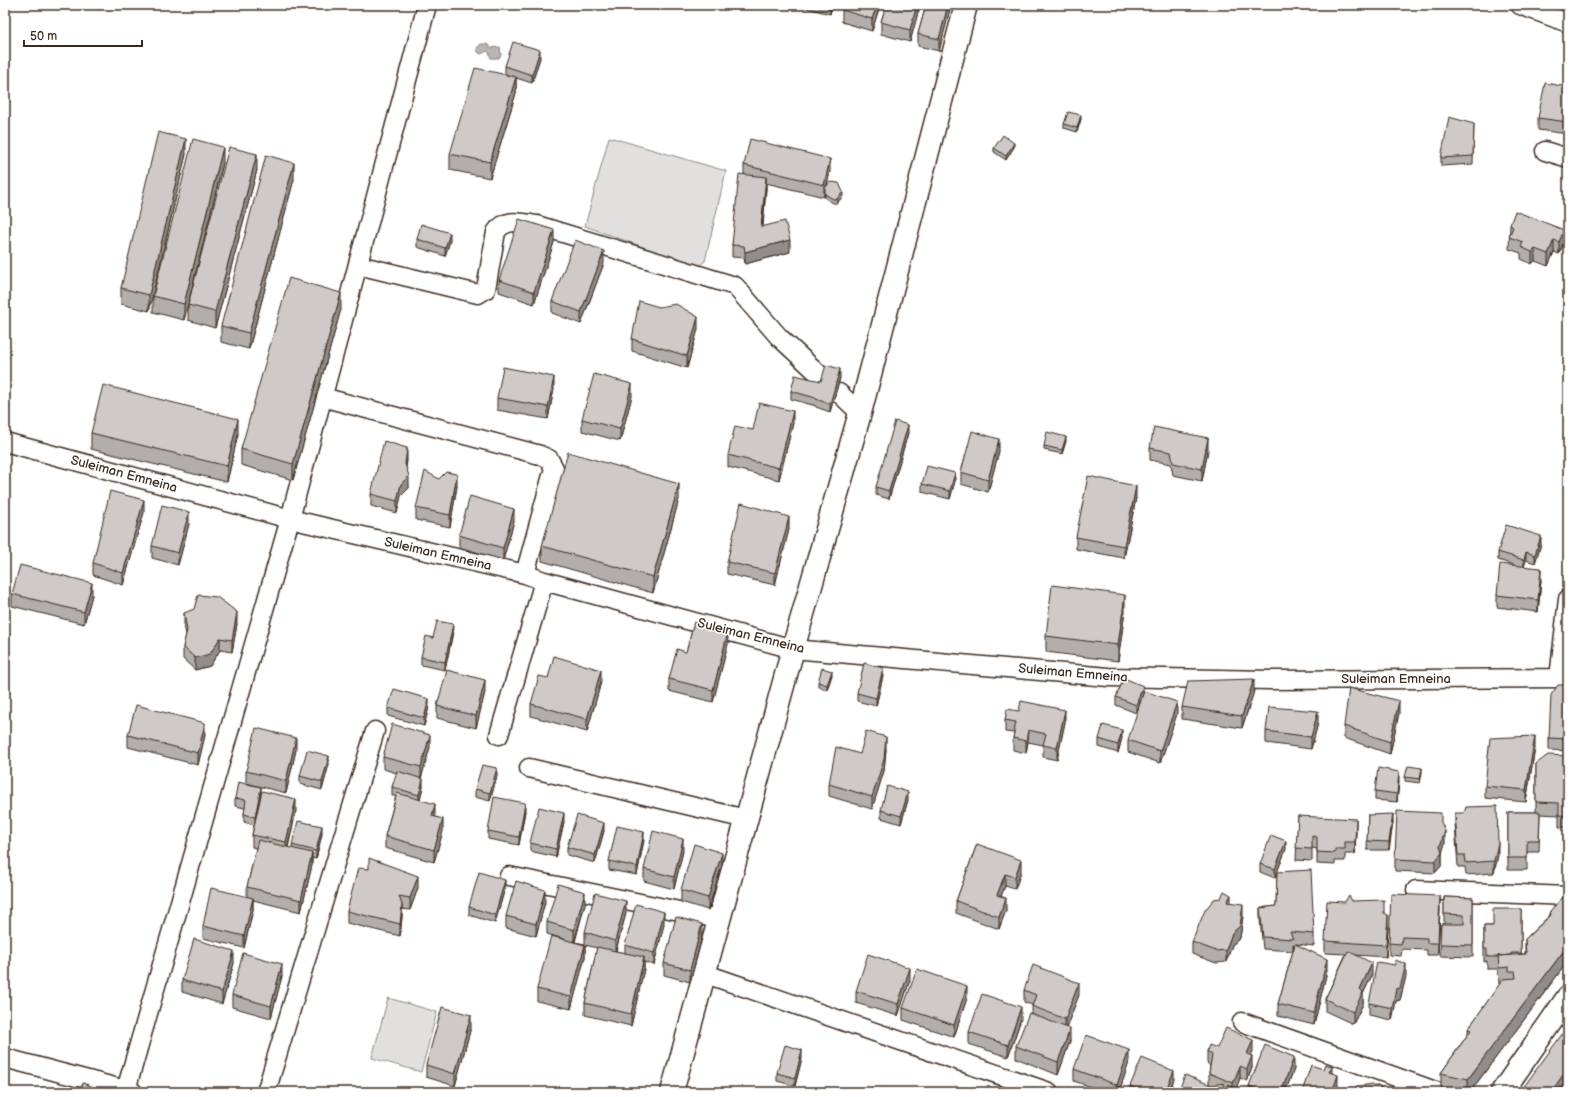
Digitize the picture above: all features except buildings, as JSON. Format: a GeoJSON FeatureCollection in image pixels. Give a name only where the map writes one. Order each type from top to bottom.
{"type":"FeatureCollection","features":[{"type":"Feature","properties":{"kind":"street"},"geometry":{"type":"LineString","coordinates":[[5,1058],[129,1091],[290,519],[427,5]]}},
{"type":"Feature","properties":{"kind":"street"},"geometry":{"type":"LineString","coordinates":[[672,1092],[792,649],[860,413],[966,5]]}},
{"type":"Feature","properties":{"kind":"street"},"geometry":{"type":"LineString","coordinates":[[1520,5],[1568,24]]}},
{"type":"Feature","properties":{"kind":"street"},"geometry":{"type":"LineString","coordinates":[[1545,151],[1568,158]]}},
{"type":"Feature","properties":{"kind":"street"},"geometry":{"type":"LineString","coordinates":[[358,265],[478,294],[486,289],[496,232],[500,227],[504,223],[511,222],[537,225],[735,286],[779,337],[820,375]]}},
{"type":"Feature","properties":{"kind":"street"},"geometry":{"type":"LineString","coordinates":[[839,393],[860,413]]}},
{"type":"Feature","properties":{"kind":"street"},"geometry":{"type":"LineString","coordinates":[[322,397],[540,455],[549,459],[554,468],[525,574]]}},
{"type":"Feature","properties":{"kind":"street","name":"Suleiman Emneina"},"geometry":{"type":"LineString","coordinates":[[5,442],[290,519],[525,574],[544,581],[792,649],[1108,677],[1271,680],[1563,678]]}},
{"type":"Feature","properties":{"kind":"street"},"geometry":{"type":"LineString","coordinates":[[499,734],[544,581]]}},
{"type":"Feature","properties":{"kind":"street"},"geometry":{"type":"LineString","coordinates":[[1563,678],[1568,599]]}},
{"type":"Feature","properties":{"kind":"street"},"geometry":{"type":"LineString","coordinates":[[266,1092],[375,731]]}},
{"type":"Feature","properties":{"kind":"street"},"geometry":{"type":"LineString","coordinates":[[529,768],[746,819]]}},
{"type":"Feature","properties":{"kind":"street"},"geometry":{"type":"LineString","coordinates":[[509,876],[718,919]]}},
{"type":"Feature","properties":{"kind":"street"},"geometry":{"type":"LineString","coordinates":[[1416,890],[1568,896]]}},
{"type":"Feature","properties":{"kind":"street"},"geometry":{"type":"LineString","coordinates":[[703,973],[1049,1092]]}},
{"type":"Feature","properties":{"kind":"street"},"geometry":{"type":"LineString","coordinates":[[1502,1092],[1568,997]]}},
{"type":"Feature","properties":{"kind":"street"},"geometry":{"type":"LineString","coordinates":[[1242,1022],[1438,1092]]}},
{"type":"Feature","properties":{"kind":"shaded area"},"geometry":{"type":"Polygon","coordinates":[[[481,44],[487,44],[492,48],[500,47],[501,55],[499,58],[491,58],[489,52],[487,51],[481,54],[478,52],[477,48],[481,44]]]}},
{"type":"Feature","properties":{"kind":"shaded area"},"geometry":{"type":"Polygon","coordinates":[[[609,137],[726,171],[705,261],[698,267],[585,226],[609,137]]]}},
{"type":"Feature","properties":{"kind":"shaded area"},"geometry":{"type":"Polygon","coordinates":[[[388,998],[437,1012],[421,1072],[372,1058],[388,998]]]}}]}
